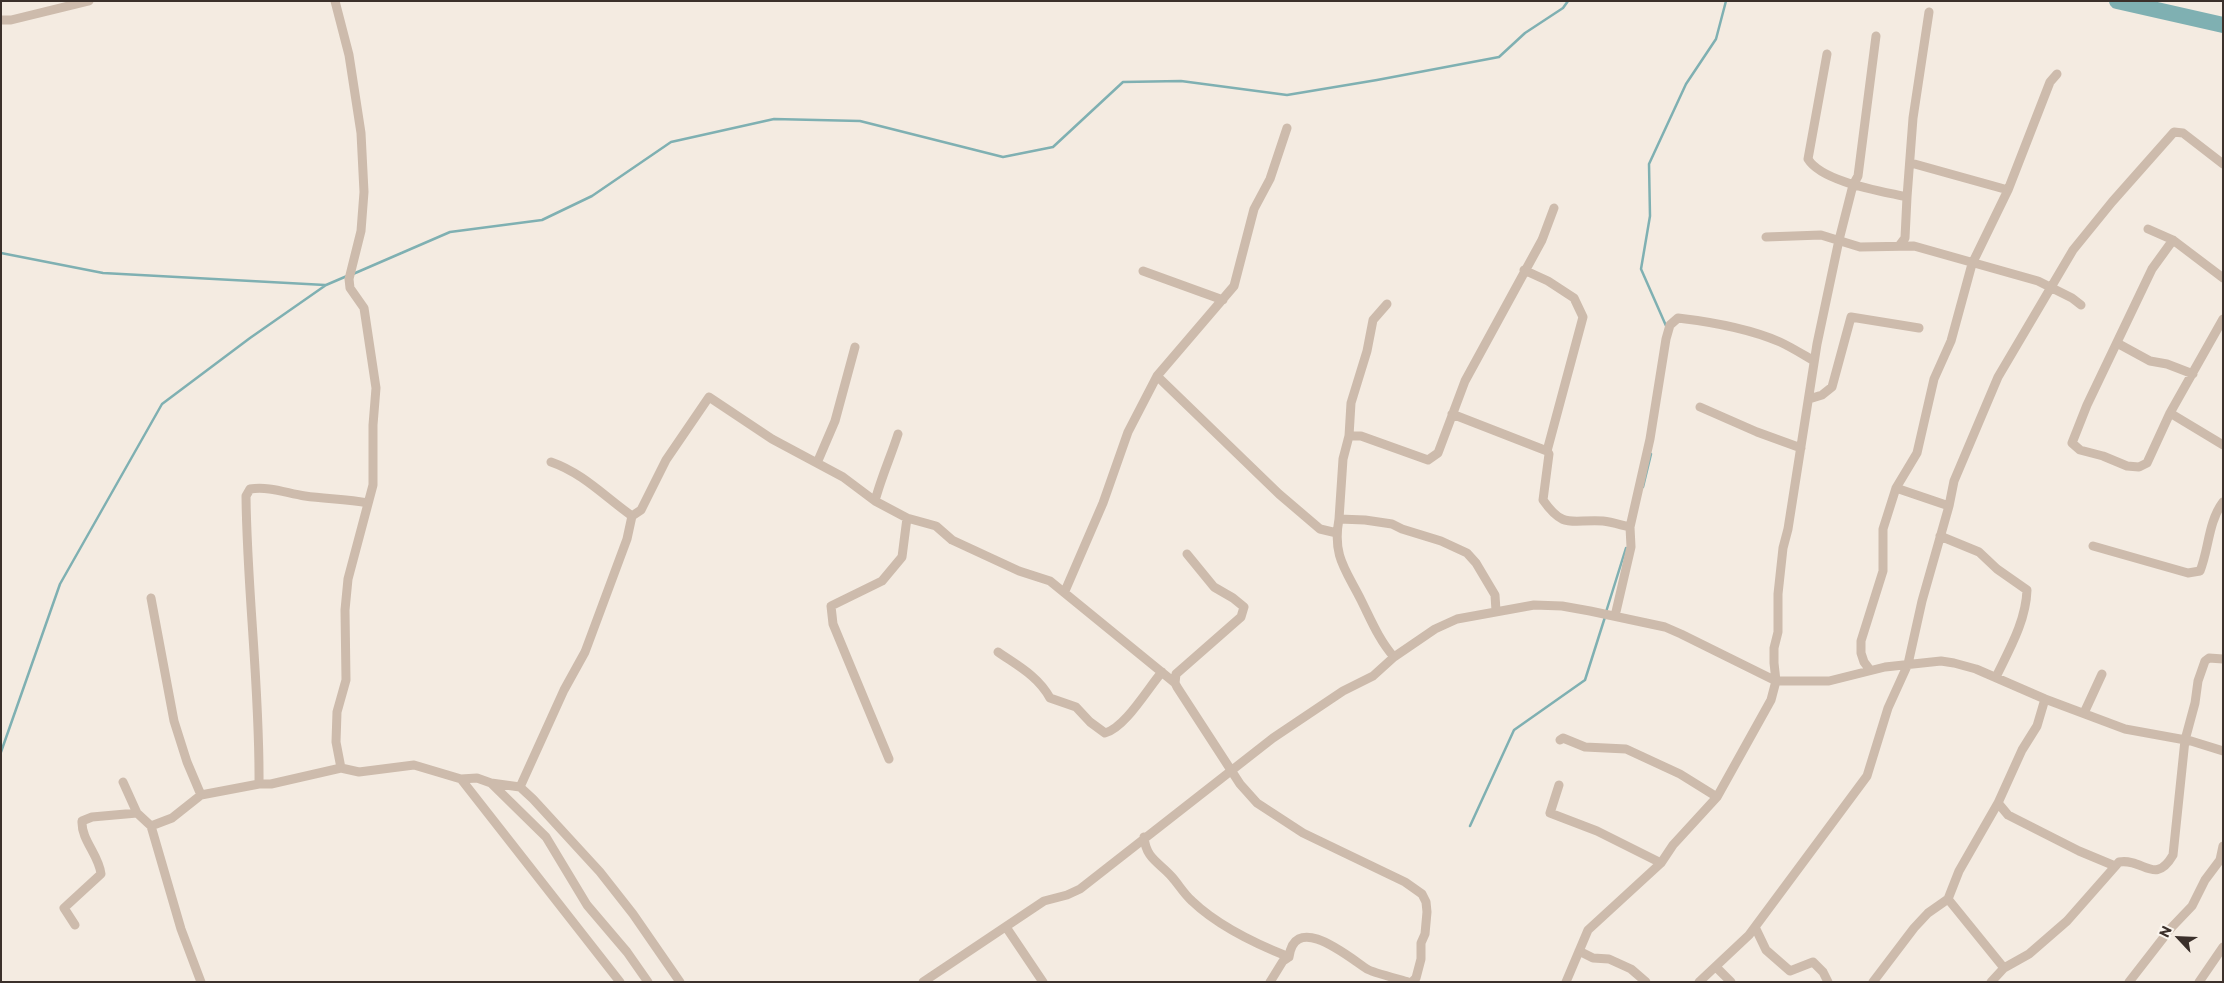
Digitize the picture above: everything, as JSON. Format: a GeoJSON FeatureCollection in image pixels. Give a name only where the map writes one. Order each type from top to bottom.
{"type":"FeatureCollection","features":[{"type":"Feature","properties":{"kind":"street"},"geometry":{"type":"LineString","coordinates":[[1,20],[6,21],[48,12],[88,1]]}},
{"type":"Feature","properties":{"kind":"street"},"geometry":{"type":"LineString","coordinates":[[335,1],[349,55],[361,133],[364,192],[361,231],[348,279],[350,288],[364,308],[376,388],[373,425],[373,485],[348,579],[345,610],[346,680],[337,712],[336,742],[342,768]]}},
{"type":"Feature","properties":{"kind":"street"},"geometry":{"type":"LineString","coordinates":[[1899,246],[1905,238],[1913,118],[1929,12]]}},
{"type":"Feature","properties":{"kind":"street"},"geometry":{"type":"LineString","coordinates":[[1566,982],[1588,930],[1661,863],[1673,845],[1717,797],[1771,700],[1776,681],[1774,648],[1778,632],[1778,594],[1783,548],[1788,529],[1814,361],[1839,240],[1853,185],[1858,176],[1873,76],[1876,36]]}},
{"type":"Feature","properties":{"kind":"street"},"geometry":{"type":"LineString","coordinates":[[1826,54],[1808,159],[1816,169],[1853,185],[1907,197]]}},
{"type":"Feature","properties":{"kind":"street"},"geometry":{"type":"LineString","coordinates":[[1870,670],[1864,662],[1861,653],[1862,641],[1883,571],[1883,529],[1896,488],[1917,453],[1934,378],[1951,341],[1972,264],[2008,190],[2050,82],[2057,74]]}},
{"type":"Feature","properties":{"kind":"street"},"geometry":{"type":"LineString","coordinates":[[1065,591],[1103,503],[1128,432],[1157,376],[1234,286],[1254,209],[1270,179],[1288,128]]}},
{"type":"Feature","properties":{"kind":"street"},"geometry":{"type":"LineString","coordinates":[[1699,982],[1755,927],[1867,776],[1888,708],[1908,664],[1922,601],[1949,506],[1954,481],[1990,392],[2004,363],[2073,250],[2112,202],[2174,132],[2183,133],[2223,164]]}},
{"type":"Feature","properties":{"kind":"street"},"geometry":{"type":"LineString","coordinates":[[1911,163],[2008,190]]}},
{"type":"Feature","properties":{"kind":"street"},"geometry":{"type":"LineString","coordinates":[[1349,436],[1361,436],[1428,460],[1438,453],[1465,381],[1510,302],[1524,270],[1542,240],[1554,208]]}},
{"type":"Feature","properties":{"kind":"street"},"geometry":{"type":"LineString","coordinates":[[2148,229],[2173,240],[2223,278]]}},
{"type":"Feature","properties":{"kind":"street"},"geometry":{"type":"LineString","coordinates":[[1766,237],[1821,235],[1860,248],[1914,246],[1972,264],[2038,281],[2081,305]]}},
{"type":"Feature","properties":{"kind":"street"},"geometry":{"type":"LineString","coordinates":[[2173,240],[2152,269],[2074,432],[2072,443],[2080,450],[2103,456],[2127,466],[2139,467],[2147,463],[2170,413],[2223,319]]}},
{"type":"Feature","properties":{"kind":"street"},"geometry":{"type":"LineString","coordinates":[[1524,270],[1574,298],[1584,317],[1547,451],[1549,454],[1543,500],[1554,515],[1567,522],[1606,521],[1630,527]]}},
{"type":"Feature","properties":{"kind":"street"},"geometry":{"type":"LineString","coordinates":[[1143,271],[1223,300]]}},
{"type":"Feature","properties":{"kind":"street"},"geometry":{"type":"LineString","coordinates":[[1387,304],[1373,320],[1367,351],[1351,403],[1349,436],[1343,458],[1337,533],[1338,549],[1344,571],[1361,599],[1384,646],[1394,657]]}},
{"type":"Feature","properties":{"kind":"street"},"geometry":{"type":"LineString","coordinates":[[1615,616],[1632,547],[1630,527],[1650,439],[1666,339],[1670,325],[1678,318],[1706,321],[1744,329],[1780,342],[1814,361]]}},
{"type":"Feature","properties":{"kind":"street"},"geometry":{"type":"LineString","coordinates":[[1808,399],[1822,395],[1832,387],[1850,318],[1919,328]]}},
{"type":"Feature","properties":{"kind":"street"},"geometry":{"type":"LineString","coordinates":[[2117,342],[2150,361],[2166,364],[2192,374]]}},
{"type":"Feature","properties":{"kind":"street"},"geometry":{"type":"LineString","coordinates":[[817,463],[835,421],[855,346]]}},
{"type":"Feature","properties":{"kind":"street"},"geometry":{"type":"LineString","coordinates":[[1157,376],[1279,494],[1320,529],[1337,533]]}},
{"type":"Feature","properties":{"kind":"street"},"geometry":{"type":"LineString","coordinates":[[520,787],[564,690],[585,652],[627,539],[632,516],[641,510],[666,460],[708,397],[772,439],[843,477],[875,500],[907,518],[936,526],[952,540],[1019,571],[1050,581],[1065,591],[1175,683],[1249,795],[1273,815],[1303,833],[1406,882],[1422,894],[1427,912],[1421,959],[1416,978],[1410,982],[1367,969],[1344,955],[1338,948],[1311,936],[1301,939],[1294,944],[1289,957],[1283,961],[1270,982]]}},
{"type":"Feature","properties":{"kind":"street"},"geometry":{"type":"LineString","coordinates":[[1700,407],[1757,432],[1801,448]]}},
{"type":"Feature","properties":{"kind":"street"},"geometry":{"type":"LineString","coordinates":[[2170,413],[2223,445]]}},
{"type":"Feature","properties":{"kind":"street"},"geometry":{"type":"LineString","coordinates":[[1452,414],[1547,451]]}},
{"type":"Feature","properties":{"kind":"street"},"geometry":{"type":"LineString","coordinates":[[875,500],[898,434]]}},
{"type":"Feature","properties":{"kind":"street"},"geometry":{"type":"LineString","coordinates":[[551,462],[587,480],[632,516]]}},
{"type":"Feature","properties":{"kind":"street"},"geometry":{"type":"LineString","coordinates":[[259,784],[259,734],[246,496],[250,489],[263,487],[293,494],[340,498],[368,503]]}},
{"type":"Feature","properties":{"kind":"street"},"geometry":{"type":"LineString","coordinates":[[1896,488],[1949,506]]}},
{"type":"Feature","properties":{"kind":"street"},"geometry":{"type":"LineString","coordinates":[[2093,546],[2188,573],[2200,571],[2206,557],[2215,512],[2223,502]]}},
{"type":"Feature","properties":{"kind":"street"},"geometry":{"type":"LineString","coordinates":[[889,759],[833,624],[831,606],[882,580],[902,557],[907,518]]}},
{"type":"Feature","properties":{"kind":"street"},"geometry":{"type":"LineString","coordinates":[[1339,519],[1392,524],[1402,530],[1442,541],[1467,553],[1476,563],[1495,595],[1496,611]]}},
{"type":"Feature","properties":{"kind":"street"},"geometry":{"type":"LineString","coordinates":[[1940,536],[1979,552],[1997,569],[2027,590],[2025,606],[2017,632],[1996,677]]}},
{"type":"Feature","properties":{"kind":"street"},"geometry":{"type":"LineString","coordinates":[[1175,683],[1176,674],[1184,665],[1242,617],[1244,607],[1214,587],[1187,554]]}},
{"type":"Feature","properties":{"kind":"street"},"geometry":{"type":"LineString","coordinates":[[151,598],[174,720],[187,762],[201,795]]}},
{"type":"Feature","properties":{"kind":"street"},"geometry":{"type":"LineString","coordinates":[[923,982],[1044,901],[1067,895],[1080,889],[1144,837],[1273,738],[1343,691],[1374,676],[1394,657],[1435,629],[1457,619],[1496,611],[1534,605],[1562,606],[1654,624],[1682,634],[1776,681],[1829,681],[1870,670],[1908,664],[1941,661],[1954,663],[1996,677],[2044,699],[2136,732],[2184,740],[2223,752]]}},
{"type":"Feature","properties":{"kind":"street"},"geometry":{"type":"LineString","coordinates":[[998,652],[1031,674],[1043,685],[1050,698],[1076,707],[1094,726],[1105,733],[1111,732],[1135,709],[1162,672]]}},
{"type":"Feature","properties":{"kind":"street"},"geometry":{"type":"LineString","coordinates":[[1991,982],[2004,968],[2029,954],[2067,921],[2114,866],[2123,861],[2160,870],[2167,866],[2173,855],[2184,740],[2195,703],[2198,681],[2205,661],[2209,658],[2223,659]]}},
{"type":"Feature","properties":{"kind":"street"},"geometry":{"type":"LineString","coordinates":[[2084,713],[2102,674]]}},
{"type":"Feature","properties":{"kind":"street"},"geometry":{"type":"LineString","coordinates":[[1873,982],[1914,928],[1928,913],[1948,899],[1959,871],[1998,803],[2022,750],[2037,726],[2044,699]]}},
{"type":"Feature","properties":{"kind":"street"},"geometry":{"type":"LineString","coordinates":[[1560,740],[1563,738],[1585,747],[1626,749],[1680,774],[1717,797]]}},
{"type":"Feature","properties":{"kind":"street"},"geometry":{"type":"LineString","coordinates":[[151,826],[172,818],[201,795],[259,784],[271,784],[342,768],[359,772],[414,765],[461,779],[477,778],[491,783],[520,787],[600,872],[633,914],[680,982]]}},
{"type":"Feature","properties":{"kind":"street"},"geometry":{"type":"LineString","coordinates":[[461,779],[620,982]]}},
{"type":"Feature","properties":{"kind":"street"},"geometry":{"type":"LineString","coordinates":[[123,782],[137,813],[151,826],[181,928],[201,982]]}},
{"type":"Feature","properties":{"kind":"street"},"geometry":{"type":"LineString","coordinates":[[491,783],[546,837],[587,905],[627,952],[648,982]]}},
{"type":"Feature","properties":{"kind":"street"},"geometry":{"type":"LineString","coordinates":[[1559,785],[1550,813],[1597,831],[1661,863]]}},
{"type":"Feature","properties":{"kind":"street"},"geometry":{"type":"LineString","coordinates":[[1998,803],[2008,815],[2079,851],[2114,866]]}},
{"type":"Feature","properties":{"kind":"street"},"geometry":{"type":"LineString","coordinates":[[76,925],[64,908],[101,874],[100,864],[82,830],[82,821],[92,817],[137,813]]}},
{"type":"Feature","properties":{"kind":"street"},"geometry":{"type":"LineString","coordinates":[[1144,837],[1145,848],[1149,855],[1171,876],[1193,902],[1236,932],[1289,957]]}},
{"type":"Feature","properties":{"kind":"street"},"geometry":{"type":"LineString","coordinates":[[2129,982],[2171,928],[2192,906],[2205,880],[2220,860],[2223,846]]}},
{"type":"Feature","properties":{"kind":"street"},"geometry":{"type":"LineString","coordinates":[[1948,899],[2004,968]]}},
{"type":"Feature","properties":{"kind":"street"},"geometry":{"type":"LineString","coordinates":[[1006,927],[1043,982]]}},
{"type":"Feature","properties":{"kind":"street"},"geometry":{"type":"LineString","coordinates":[[1755,927],[1766,950],[1790,971],[1813,962],[1824,972],[1828,982]]}},
{"type":"Feature","properties":{"kind":"street"},"geometry":{"type":"LineString","coordinates":[[2199,982],[2223,947]]}},
{"type":"Feature","properties":{"kind":"street"},"geometry":{"type":"LineString","coordinates":[[1579,952],[1593,958],[1609,959],[1631,969],[1646,982]]}},
{"type":"Feature","properties":{"kind":"street"},"geometry":{"type":"LineString","coordinates":[[1716,967],[1731,982]]}},
{"type":"Feature","properties":{"kind":"waterway"},"geometry":{"type":"LineString","coordinates":[[353,274],[450,232],[542,220],[592,196],[671,142],[774,119],[860,121],[1003,157],[1053,147],[1123,82],[1181,81],[1287,95],[1377,80],[1499,57],[1525,33],[1563,8],[1568,1]]}},
{"type":"Feature","properties":{"kind":"waterway"},"geometry":{"type":"LineString","coordinates":[[1667,328],[1641,269],[1650,216],[1649,164],[1686,84],[1716,39],[1726,1]]}},
{"type":"Feature","properties":{"kind":"waterway"},"geometry":{"type":"LineString","coordinates":[[2117,1],[2223,25]]}},
{"type":"Feature","properties":{"kind":"waterway"},"geometry":{"type":"LineString","coordinates":[[2149,8],[2156,1]]}},
{"type":"Feature","properties":{"kind":"waterway"},"geometry":{"type":"LineString","coordinates":[[1,253],[103,273],[325,285]]}},
{"type":"Feature","properties":{"kind":"waterway"},"geometry":{"type":"LineString","coordinates":[[1,752],[60,584],[162,404],[250,338],[326,285],[347,276]]}},
{"type":"Feature","properties":{"kind":"waterway"},"geometry":{"type":"LineString","coordinates":[[1643,487],[1651,454]]}},
{"type":"Feature","properties":{"kind":"waterway"},"geometry":{"type":"LineString","coordinates":[[1606,612],[1626,548]]}},
{"type":"Feature","properties":{"kind":"waterway"},"geometry":{"type":"LineString","coordinates":[[1470,826],[1514,730],[1585,680],[1605,617]]}}]}
